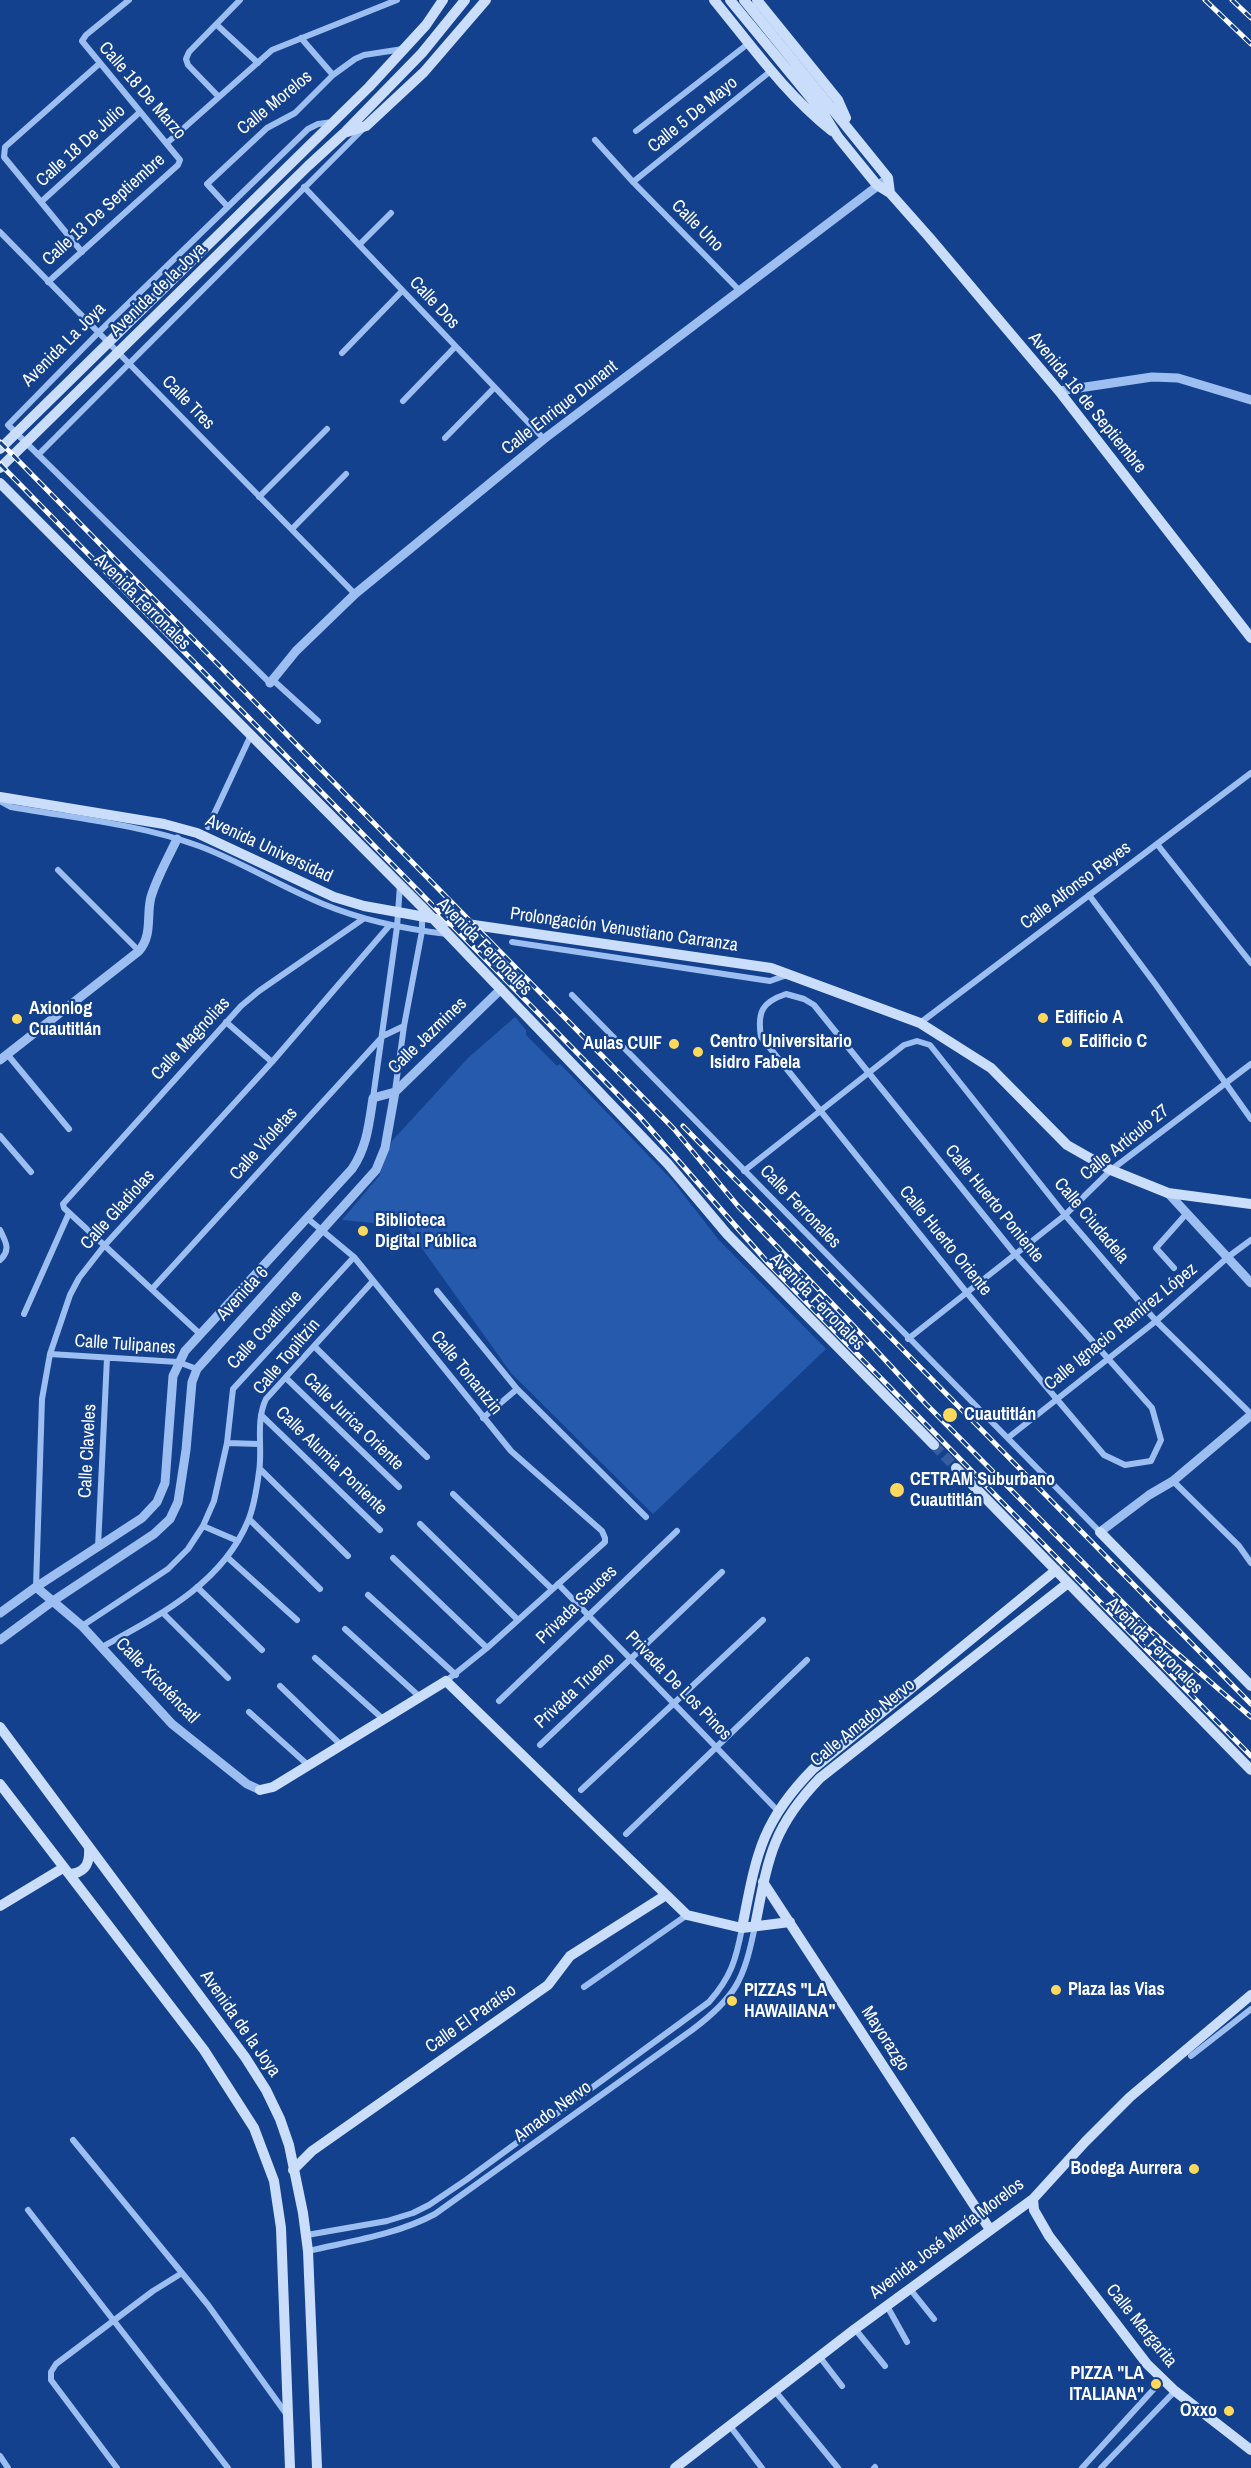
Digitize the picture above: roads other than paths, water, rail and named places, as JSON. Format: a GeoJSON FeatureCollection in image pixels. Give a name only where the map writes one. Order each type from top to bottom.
{"type":"FeatureCollection","features":[{"type":"Feature","properties":{"kind":"main road"},"geometry":{"type":"LineString","coordinates":[[331,124],[405,49],[426,25],[443,0]]}},
{"type":"Feature","properties":{"kind":"main road","name":"Avenida de la Joya"},"geometry":{"type":"LineString","coordinates":[[0,468],[342,135],[422,53],[465,0]]}},
{"type":"Feature","properties":{"kind":"main road"},"geometry":{"type":"LineString","coordinates":[[342,135],[366,126],[440,56],[486,0]]}},
{"type":"Feature","properties":{"kind":"main road"},"geometry":{"type":"LineString","coordinates":[[714,0],[814,117],[838,136]]}},
{"type":"Feature","properties":{"kind":"main road"},"geometry":{"type":"LineString","coordinates":[[730,0],[823,112],[838,136]]}},
{"type":"Feature","properties":{"kind":"main road"},"geometry":{"type":"LineString","coordinates":[[744,0],[888,178],[890,193]]}},
{"type":"Feature","properties":{"kind":"main road"},"geometry":{"type":"LineString","coordinates":[[757,0],[838,100],[850,130]]}},
{"type":"Feature","properties":{"kind":"main road","name":"Avenida de la Joya"},"geometry":{"type":"LineString","coordinates":[[0,449],[331,124]]}},
{"type":"Feature","properties":{"kind":"main road","name":"Avenida 16 de Septiembre"},"geometry":{"type":"LineString","coordinates":[[838,136],[878,185],[890,193],[1059,391],[1251,638]]}},
{"type":"Feature","properties":{"kind":"main road","name":"Avenida Ferronales"},"geometry":{"type":"LineString","coordinates":[[1,486],[422,907],[668,1164],[727,1234],[934,1445]]}},
{"type":"Feature","properties":{"kind":"main road","name":"Avenida Universidad"},"geometry":{"type":"LineString","coordinates":[[0,799],[164,824],[223,843],[334,897],[364,906],[453,922]]}},
{"type":"Feature","properties":{"kind":"main road","name":"Prolongación Venustiano Carranza"},"geometry":{"type":"LineString","coordinates":[[453,922],[771,968],[920,1023],[991,1068],[1067,1145],[1111,1170],[1168,1193],[1251,1204]]}},
{"type":"Feature","properties":{"kind":"main road","name":"Avenida Ferronales"},"geometry":{"type":"LineString","coordinates":[[956,1468],[1251,1770]]}},
{"type":"Feature","properties":{"kind":"main road"},"geometry":{"type":"LineString","coordinates":[[1101,1532],[1251,1686]]}},
{"type":"Feature","properties":{"kind":"main road","name":"Calle Amado Nervo"},"geometry":{"type":"LineString","coordinates":[[742,1928],[753,1868],[777,1810],[813,1769],[1056,1570]]}},
{"type":"Feature","properties":{"kind":"main road","name":"Calle Amado Nervo"},"geometry":{"type":"LineString","coordinates":[[755,1926],[771,1850],[781,1827],[794,1807],[820,1778],[1068,1583]]}},
{"type":"Feature","properties":{"kind":"main road"},"geometry":{"type":"LineString","coordinates":[[260,1790],[273,1787],[446,1681],[687,1916],[742,1928],[790,1922]]}},
{"type":"Feature","properties":{"kind":"main road","name":"Avenida de la Joya"},"geometry":{"type":"LineString","coordinates":[[0,1727],[256,2073],[280,2119],[289,2145],[307,2235],[316,2468]]}},
{"type":"Feature","properties":{"kind":"main road"},"geometry":{"type":"LineString","coordinates":[[0,1784],[204,2050],[248,2117],[266,2156],[274,2181],[281,2228],[290,2468]]}},
{"type":"Feature","properties":{"kind":"main road"},"geometry":{"type":"LineString","coordinates":[[0,1906],[66,1871],[81,1872],[89,1858],[89,1848]]}},
{"type":"Feature","properties":{"kind":"main road","name":"Mayorazgo"},"geometry":{"type":"LineString","coordinates":[[753,1868],[990,2228]]}},
{"type":"Feature","properties":{"kind":"main road","name":"Calle El Paraíso"},"geometry":{"type":"LineString","coordinates":[[293,2170],[312,2151],[548,1985],[570,1956],[666,1895]]}},
{"type":"Feature","properties":{"kind":"main road","name":"Avenida José María Morelos"},"geometry":{"type":"LineString","coordinates":[[675,2468],[886,2305],[1033,2199],[1130,2097],[1251,1995]]}},
{"type":"Feature","properties":{"kind":"main road","name":"Calle Margarita"},"geometry":{"type":"LineString","coordinates":[[1033,2199],[1034,2210],[1049,2236],[1147,2364],[1175,2391],[1251,2450]]}},
{"type":"Feature","properties":{"kind":"street","name":"Calle 18 De Marzo"},"geometry":{"type":"LineString","coordinates":[[129,0],[86,35],[82,42],[180,160]]}},
{"type":"Feature","properties":{"kind":"street"},"geometry":{"type":"LineString","coordinates":[[218,96],[188,65],[186,59],[189,52],[240,0]]}},
{"type":"Feature","properties":{"kind":"street"},"geometry":{"type":"LineString","coordinates":[[167,143],[272,50],[397,0]]}},
{"type":"Feature","properties":{"kind":"street"},"geometry":{"type":"LineString","coordinates":[[217,25],[258,63]]}},
{"type":"Feature","properties":{"kind":"street"},"geometry":{"type":"LineString","coordinates":[[302,38],[333,75]]}},
{"type":"Feature","properties":{"kind":"street"},"geometry":{"type":"LineString","coordinates":[[636,131],[749,43]]}},
{"type":"Feature","properties":{"kind":"street","name":"Calle Morelos"},"geometry":{"type":"LineString","coordinates":[[228,207],[207,184],[267,128],[295,112],[333,75],[355,59],[364,55],[405,49]]}},
{"type":"Feature","properties":{"kind":"street"},"geometry":{"type":"LineString","coordinates":[[82,252],[4,157],[3,152],[5,147],[99,64]]}},
{"type":"Feature","properties":{"kind":"street","name":"Calle 5 De Mayo"},"geometry":{"type":"LineString","coordinates":[[633,182],[772,70]]}},
{"type":"Feature","properties":{"kind":"street","name":"Calle 18 De Julio"},"geometry":{"type":"LineString","coordinates":[[41,202],[140,112]]}},
{"type":"Feature","properties":{"kind":"street","name":"Avenida La Joya"},"geometry":{"type":"LineString","coordinates":[[38,455],[8,425],[99,332],[308,129],[318,124],[331,124]]}},
{"type":"Feature","properties":{"kind":"street"},"geometry":{"type":"LineString","coordinates":[[318,721],[272,682],[38,455],[366,126]]}},
{"type":"Feature","properties":{"kind":"street","name":"Calle Uno"},"geometry":{"type":"LineString","coordinates":[[595,140],[740,291]]}},
{"type":"Feature","properties":{"kind":"street","name":"Calle 13 De Septiembre"},"geometry":{"type":"LineString","coordinates":[[48,282],[178,165],[180,160]]}},
{"type":"Feature","properties":{"kind":"street","name":"Calle Enrique Dunant"},"geometry":{"type":"LineString","coordinates":[[272,682],[296,651],[355,594],[544,440],[888,178]]}},
{"type":"Feature","properties":{"kind":"street","name":"Calle Dos"},"geometry":{"type":"LineString","coordinates":[[304,188],[544,440]]}},
{"type":"Feature","properties":{"kind":"street"},"geometry":{"type":"LineString","coordinates":[[359,245],[391,213]]}},
{"type":"Feature","properties":{"kind":"street","name":"Calle Tres"},"geometry":{"type":"LineString","coordinates":[[0,232],[355,594]]}},
{"type":"Feature","properties":{"kind":"street"},"geometry":{"type":"LineString","coordinates":[[342,353],[402,291]]}},
{"type":"Feature","properties":{"kind":"street"},"geometry":{"type":"LineString","coordinates":[[403,400],[455,347]]}},
{"type":"Feature","properties":{"kind":"street"},"geometry":{"type":"LineString","coordinates":[[1059,391],[1152,377],[1178,378],[1251,400]]}},
{"type":"Feature","properties":{"kind":"street"},"geometry":{"type":"LineString","coordinates":[[445,438],[494,388]]}},
{"type":"Feature","properties":{"kind":"street"},"geometry":{"type":"LineString","coordinates":[[259,497],[327,429]]}},
{"type":"Feature","properties":{"kind":"street"},"geometry":{"type":"LineString","coordinates":[[292,529],[346,474]]}},
{"type":"Feature","properties":{"kind":"street"},"geometry":{"type":"LineString","coordinates":[[208,827],[251,735]]}},
{"type":"Feature","properties":{"kind":"street","name":"Calle Alfonso Reyes"},"geometry":{"type":"LineString","coordinates":[[920,1023],[1251,772]]}},
{"type":"Feature","properties":{"kind":"street","name":"Avenida Universidad"},"geometry":{"type":"LineString","coordinates":[[0,799],[11,807],[152,832],[200,846],[323,904],[363,919],[389,926],[448,934]]}},
{"type":"Feature","properties":{"kind":"street"},"geometry":{"type":"LineString","coordinates":[[69,1129],[4,1057],[139,951],[149,934],[150,900],[153,890],[177,840]]}},
{"type":"Feature","properties":{"kind":"street"},"geometry":{"type":"LineString","coordinates":[[1157,844],[1251,963]]}},
{"type":"Feature","properties":{"kind":"street"},"geometry":{"type":"LineString","coordinates":[[58,870],[139,951]]}},
{"type":"Feature","properties":{"kind":"street","name":"Avenida 6"},"geometry":{"type":"LineString","coordinates":[[0,1614],[36,1587],[142,1518],[157,1502],[165,1483],[173,1376],[178,1362],[200,1334],[352,1169],[361,1156],[366,1139],[383,1036],[400,885]]}},
{"type":"Feature","properties":{"kind":"street"},"geometry":{"type":"LineString","coordinates":[[1089,895],[1251,1119]]}},
{"type":"Feature","properties":{"kind":"street","name":"Avenida 6"},"geometry":{"type":"LineString","coordinates":[[0,1640],[53,1601],[154,1534],[170,1519],[178,1502],[186,1450],[192,1382],[197,1369],[362,1188],[382,1159],[422,931],[422,907]]}},
{"type":"Feature","properties":{"kind":"street","name":"Calle Magnolias"},"geometry":{"type":"LineString","coordinates":[[69,1213],[63,1204],[226,1022],[259,991],[363,919]]}},
{"type":"Feature","properties":{"kind":"street","name":"Calle Gladiolas"},"geometry":{"type":"LineString","coordinates":[[36,1587],[42,1399],[50,1354],[70,1295],[79,1278],[104,1246],[272,1062],[389,926]]}},
{"type":"Feature","properties":{"kind":"street","name":"Prolongación Venustiano Carranza"},"geometry":{"type":"LineString","coordinates":[[512,942],[770,981],[788,975]]}},
{"type":"Feature","properties":{"kind":"street","name":"Calle Jazmines"},"geometry":{"type":"LineString","coordinates":[[373,1098],[395,1092],[501,989]]}},
{"type":"Feature","properties":{"kind":"street","name":"Calle Huerto Poniente"},"geometry":{"type":"LineString","coordinates":[[771,999],[786,994],[804,999],[814,1005],[1014,1254],[1152,1408],[1161,1440],[1151,1461]]}},
{"type":"Feature","properties":{"kind":"street","name":"Calle Ferronales"},"geometry":{"type":"LineString","coordinates":[[572,995],[703,1126],[908,1339],[1009,1437]]}},
{"type":"Feature","properties":{"kind":"street","name":"Calle Huerto Oriente"},"geometry":{"type":"LineString","coordinates":[[771,999],[760,1012],[761,1037],[967,1293],[1104,1455],[1125,1465],[1151,1461]]}},
{"type":"Feature","properties":{"kind":"street"},"geometry":{"type":"LineString","coordinates":[[226,1022],[272,1062]]}},
{"type":"Feature","properties":{"kind":"street","name":"Calle Violetas"},"geometry":{"type":"LineString","coordinates":[[152,1289],[383,1036],[404,1026]]}},
{"type":"Feature","properties":{"kind":"street","name":"Calle Ciudadela"},"geometry":{"type":"LineString","coordinates":[[869,1072],[904,1046],[917,1041],[930,1045],[1065,1215],[1156,1321],[1251,1415]]}},
{"type":"Feature","properties":{"kind":"street","name":"Calle Artículo 27"},"geometry":{"type":"LineString","coordinates":[[908,1339],[1065,1215],[1111,1170],[1251,1064]]}},
{"type":"Feature","properties":{"kind":"street"},"geometry":{"type":"LineString","coordinates":[[744,1171],[869,1072]]}},
{"type":"Feature","properties":{"kind":"street"},"geometry":{"type":"LineString","coordinates":[[0,1136],[31,1173]]}},
{"type":"Feature","properties":{"kind":"street"},"geometry":{"type":"LineString","coordinates":[[1168,1193],[1251,1283]]}},
{"type":"Feature","properties":{"kind":"street"},"geometry":{"type":"LineString","coordinates":[[24,1314],[69,1213],[200,1334]]}},
{"type":"Feature","properties":{"kind":"street"},"geometry":{"type":"LineString","coordinates":[[1174,1268],[1155,1248],[1187,1213]]}},
{"type":"Feature","properties":{"kind":"street","name":"Calle Tonantzin"},"geometry":{"type":"LineString","coordinates":[[307,1218],[354,1257],[511,1451],[602,1531],[606,1538],[604,1542],[555,1587]]}},
{"type":"Feature","properties":{"kind":"street"},"geometry":{"type":"LineString","coordinates":[[0,1230],[8,1245],[7,1252],[0,1260]]}},
{"type":"Feature","properties":{"kind":"street","name":"Calle Ignacio Ramírez López"},"geometry":{"type":"LineString","coordinates":[[1009,1437],[1156,1321],[1228,1257],[1251,1240]]}},
{"type":"Feature","properties":{"kind":"street","name":"Calle Coatlicue"},"geometry":{"type":"LineString","coordinates":[[82,1626],[168,1569],[188,1549],[203,1526],[214,1501],[227,1443],[232,1394],[236,1384],[354,1257]]}},
{"type":"Feature","properties":{"kind":"street","name":"Calle Topiltzin"},"geometry":{"type":"LineString","coordinates":[[102,1647],[163,1613],[197,1587],[227,1557],[249,1519],[260,1469],[261,1414],[266,1399],[373,1281]]}},
{"type":"Feature","properties":{"kind":"street"},"geometry":{"type":"LineString","coordinates":[[437,1291],[518,1389],[646,1516]]}},
{"type":"Feature","properties":{"kind":"street"},"geometry":{"type":"LineString","coordinates":[[314,1346],[428,1457]]}},
{"type":"Feature","properties":{"kind":"street","name":"Calle Tulipanes"},"geometry":{"type":"LineString","coordinates":[[50,1354],[178,1362],[197,1369]]}},
{"type":"Feature","properties":{"kind":"street","name":"Calle Claveles"},"geometry":{"type":"LineString","coordinates":[[98,1547],[107,1358]]}},
{"type":"Feature","properties":{"kind":"street","name":"Calle Jurica Oriente"},"geometry":{"type":"LineString","coordinates":[[286,1378],[399,1487]]}},
{"type":"Feature","properties":{"kind":"street"},"geometry":{"type":"LineString","coordinates":[[483,1418],[518,1389]]}},
{"type":"Feature","properties":{"kind":"street","name":"Calle Alumia Poniente"},"geometry":{"type":"LineString","coordinates":[[261,1414],[380,1530]]}},
{"type":"Feature","properties":{"kind":"street"},"geometry":{"type":"LineString","coordinates":[[1009,1437],[1101,1532],[1173,1481],[1251,1415]]}},
{"type":"Feature","properties":{"kind":"street"},"geometry":{"type":"LineString","coordinates":[[227,1443],[259,1444]]}},
{"type":"Feature","properties":{"kind":"street"},"geometry":{"type":"LineString","coordinates":[[168,1448],[186,1450]]}},
{"type":"Feature","properties":{"kind":"street"},"geometry":{"type":"LineString","coordinates":[[260,1469],[348,1556]]}},
{"type":"Feature","properties":{"kind":"street"},"geometry":{"type":"LineString","coordinates":[[1173,1481],[1239,1546],[1251,1563]]}},
{"type":"Feature","properties":{"kind":"street","name":"Privada De Los Pinos"},"geometry":{"type":"LineString","coordinates":[[453,1494],[588,1615],[777,1810]]}},
{"type":"Feature","properties":{"kind":"street"},"geometry":{"type":"LineString","coordinates":[[249,1519],[320,1589]]}},
{"type":"Feature","properties":{"kind":"street"},"geometry":{"type":"LineString","coordinates":[[420,1524],[518,1620]]}},
{"type":"Feature","properties":{"kind":"street"},"geometry":{"type":"LineString","coordinates":[[203,1526],[238,1541]]}},
{"type":"Feature","properties":{"kind":"street","name":"Privada Sauces"},"geometry":{"type":"LineString","coordinates":[[499,1701],[677,1531]]}},
{"type":"Feature","properties":{"kind":"street"},"geometry":{"type":"LineString","coordinates":[[227,1557],[297,1620]]}},
{"type":"Feature","properties":{"kind":"street"},"geometry":{"type":"LineString","coordinates":[[393,1558],[487,1648]]}},
{"type":"Feature","properties":{"kind":"street"},"geometry":{"type":"LineString","coordinates":[[631,1659],[722,1572]]}},
{"type":"Feature","properties":{"kind":"street","name":"Calle Xicoténcatl"},"geometry":{"type":"LineString","coordinates":[[36,1587],[82,1626],[172,1724],[247,1784],[260,1790]]}},
{"type":"Feature","properties":{"kind":"street"},"geometry":{"type":"LineString","coordinates":[[197,1587],[262,1650]]}},
{"type":"Feature","properties":{"kind":"street"},"geometry":{"type":"LineString","coordinates":[[446,1681],[456,1675],[555,1587]]}},
{"type":"Feature","properties":{"kind":"street"},"geometry":{"type":"LineString","coordinates":[[368,1595],[456,1675]]}},
{"type":"Feature","properties":{"kind":"street"},"geometry":{"type":"LineString","coordinates":[[163,1613],[228,1678]]}},
{"type":"Feature","properties":{"kind":"street"},"geometry":{"type":"LineString","coordinates":[[581,1790],[763,1620]]}},
{"type":"Feature","properties":{"kind":"street"},"geometry":{"type":"LineString","coordinates":[[345,1629],[420,1697]]}},
{"type":"Feature","properties":{"kind":"street"},"geometry":{"type":"LineString","coordinates":[[979,1634],[988,1645]]}},
{"type":"Feature","properties":{"kind":"street"},"geometry":{"type":"LineString","coordinates":[[315,1658],[383,1719]]}},
{"type":"Feature","properties":{"kind":"street","name":"Privada Trueno"},"geometry":{"type":"LineString","coordinates":[[540,1745],[631,1659]]}},
{"type":"Feature","properties":{"kind":"street"},"geometry":{"type":"LineString","coordinates":[[626,1834],[807,1659]]}},
{"type":"Feature","properties":{"kind":"street"},"geometry":{"type":"LineString","coordinates":[[280,1686],[341,1745]]}},
{"type":"Feature","properties":{"kind":"street"},"geometry":{"type":"LineString","coordinates":[[249,1712],[308,1765]]}},
{"type":"Feature","properties":{"kind":"street"},"geometry":{"type":"LineString","coordinates":[[853,1736],[861,1746]]}},
{"type":"Feature","properties":{"kind":"street"},"geometry":{"type":"LineString","coordinates":[[584,1988],[687,1916]]}},
{"type":"Feature","properties":{"kind":"street","name":"Amado Nervo"},"geometry":{"type":"LineString","coordinates":[[308,2251],[391,2232],[418,2223],[435,2214],[683,2037],[718,2011],[732,1995],[748,1961],[755,1926]]}},
{"type":"Feature","properties":{"kind":"street","name":"Amado Nervo"},"geometry":{"type":"LineString","coordinates":[[307,2235],[387,2221],[413,2213],[466,2180],[708,2002],[722,1987],[731,1971],[742,1928]]}},
{"type":"Feature","properties":{"kind":"street"},"geometry":{"type":"LineString","coordinates":[[1191,2056],[1251,2009]]}},
{"type":"Feature","properties":{"kind":"street"},"geometry":{"type":"LineString","coordinates":[[73,2140],[208,2305],[287,2415]]}},
{"type":"Feature","properties":{"kind":"street"},"geometry":{"type":"LineString","coordinates":[[28,2210],[228,2468]]}},
{"type":"Feature","properties":{"kind":"street"},"geometry":{"type":"LineString","coordinates":[[117,2468],[51,2380],[51,2372],[56,2364],[153,2291],[182,2273]]}},
{"type":"Feature","properties":{"kind":"street"},"geometry":{"type":"LineString","coordinates":[[909,2288],[934,2319]]}},
{"type":"Feature","properties":{"kind":"street"},"geometry":{"type":"LineString","coordinates":[[886,2305],[907,2342]]}},
{"type":"Feature","properties":{"kind":"street"},"geometry":{"type":"LineString","coordinates":[[855,2329],[885,2366]]}},
{"type":"Feature","properties":{"kind":"street"},"geometry":{"type":"LineString","coordinates":[[819,2356],[842,2386]]}},
{"type":"Feature","properties":{"kind":"street"},"geometry":{"type":"LineString","coordinates":[[1082,2468],[1162,2380]]}},
{"type":"Feature","properties":{"kind":"street"},"geometry":{"type":"LineString","coordinates":[[775,2391],[838,2468]]}},
{"type":"Feature","properties":{"kind":"street"},"geometry":{"type":"LineString","coordinates":[[1101,2468],[1175,2391]]}},
{"type":"Feature","properties":{"kind":"street"},"geometry":{"type":"LineString","coordinates":[[730,2426],[760,2467]]}},
{"type":"Feature","properties":{"kind":"street"},"geometry":{"type":"LineString","coordinates":[[1101,2448],[1112,2457]]}},
{"type":"Feature","properties":{"kind":"street"},"geometry":{"type":"LineString","coordinates":[[0,2456],[8,2468]]}},
{"type":"Feature","properties":{"kind":"tunnel"},"geometry":{"type":"LineString","coordinates":[[934,1445],[956,1468]]}},
{"type":"Feature","properties":{"kind":"railway"},"geometry":{"type":"LineString","coordinates":[[1205,0],[1251,44]]}},
{"type":"Feature","properties":{"kind":"railway"},"geometry":{"type":"LineString","coordinates":[[1232,0],[1251,18]]}},
{"type":"Feature","properties":{"kind":"railway"},"geometry":{"type":"LineString","coordinates":[[0,442],[674,1129],[738,1206],[926,1404],[1148,1628],[1251,1717]]}},
{"type":"Feature","properties":{"kind":"railway"},"geometry":{"type":"LineString","coordinates":[[0,464],[640,1117],[769,1264],[1251,1756]]}},
{"type":"Feature","properties":{"kind":"railway"},"geometry":{"type":"LineString","coordinates":[[683,1126],[1251,1704]]}},
{"type":"Feature","properties":{"kind":"place","name":"Edificio A"},"geometry":{"type":"Point","coordinates":[1043,1018]}},
{"type":"Feature","properties":{"kind":"place","name":"Axionlog Cuautitlán"},"geometry":{"type":"Point","coordinates":[17,1019]}},
{"type":"Feature","properties":{"kind":"place","name":"Edificio C"},"geometry":{"type":"Point","coordinates":[1067,1042]}},
{"type":"Feature","properties":{"kind":"place","name":"Aulas CUIF"},"geometry":{"type":"Point","coordinates":[674,1044]}},
{"type":"Feature","properties":{"kind":"place","name":"Centro Universitario Isidro Fabela"},"geometry":{"type":"Point","coordinates":[698,1052]}},
{"type":"Feature","properties":{"kind":"place","name":"Biblioteca Digital Pública"},"geometry":{"type":"Point","coordinates":[363,1231]}},
{"type":"Feature","properties":{"kind":"place","name":"Cuautitlán"},"geometry":{"type":"Point","coordinates":[950,1415]}},
{"type":"Feature","properties":{"kind":"place","name":"CETRAM Suburbano Cuautitlán"},"geometry":{"type":"Point","coordinates":[897,1490]}},
{"type":"Feature","properties":{"kind":"place","name":"Plaza las Vias"},"geometry":{"type":"Point","coordinates":[1056,1990]}},
{"type":"Feature","properties":{"kind":"place","name":"PIZZAS \"LA HAWAIIANA\""},"geometry":{"type":"Point","coordinates":[732,2001]}},
{"type":"Feature","properties":{"kind":"place","name":"Bodega Aurrera"},"geometry":{"type":"Point","coordinates":[1194,2169]}},
{"type":"Feature","properties":{"kind":"place","name":"PIZZA \"LA ITALIANA\""},"geometry":{"type":"Point","coordinates":[1156,2384]}},
{"type":"Feature","properties":{"kind":"place","name":"Oxxo"},"geometry":{"type":"Point","coordinates":[1229,2411]}}]}
